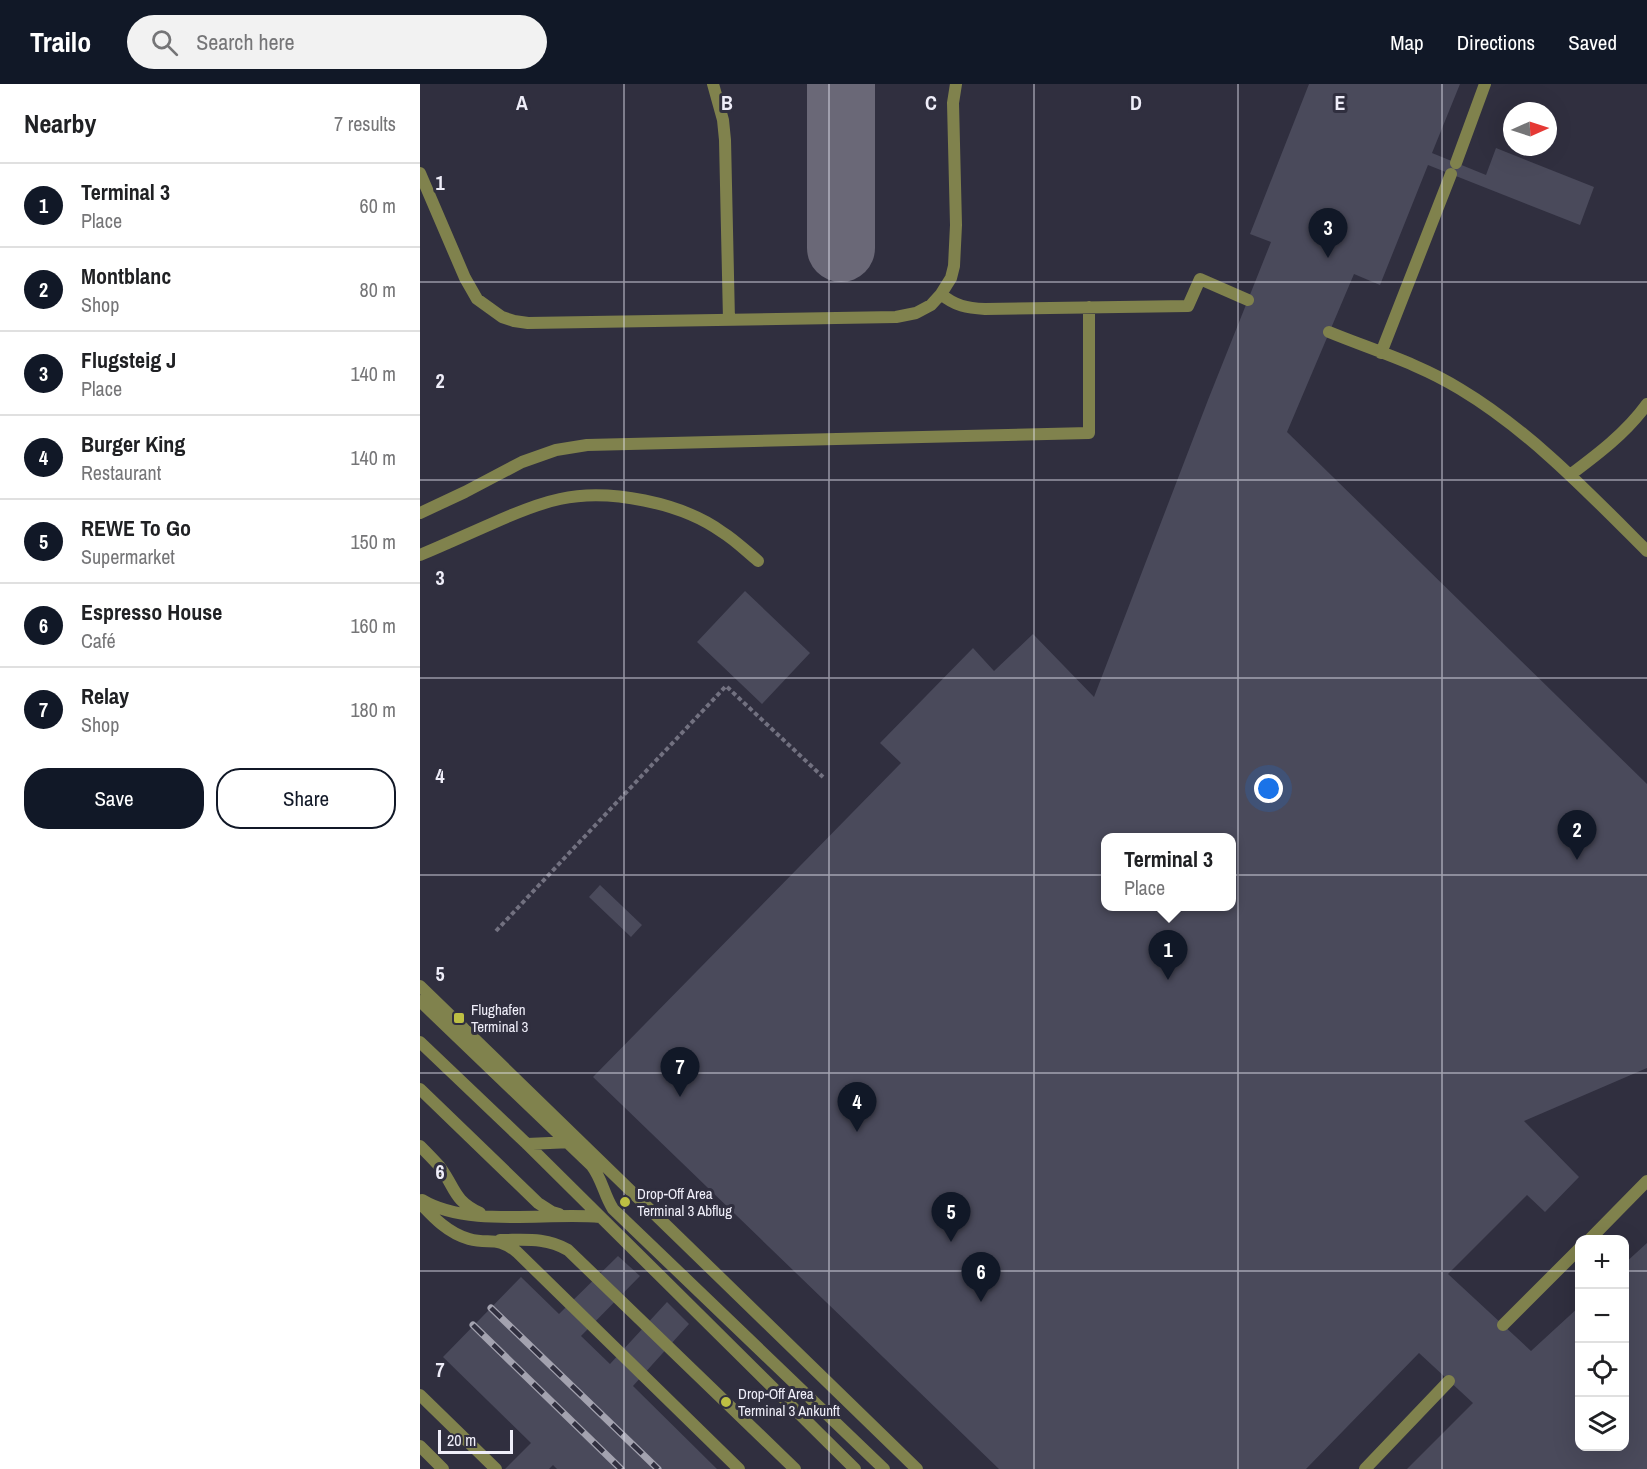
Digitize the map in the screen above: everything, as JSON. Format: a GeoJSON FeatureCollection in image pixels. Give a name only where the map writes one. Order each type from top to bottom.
{"type":"FeatureCollection","features":[{"type":"Feature","properties":{"kind":"lane"},"geometry":{"type":"LineString","coordinates":[[713,84],[723,120],[725,140],[729,320]]}},
{"type":"Feature","properties":{"kind":"lane"},"geometry":{"type":"LineString","coordinates":[[420,173],[465,278],[477,300],[502,317],[514,321],[528,323],[896,317],[916,313],[931,305],[951,278],[954,266],[956,213],[953,103],[956,84]]}},
{"type":"Feature","properties":{"kind":"lane"},"geometry":{"type":"LineString","coordinates":[[1381,353],[1485,84]]}},
{"type":"Feature","properties":{"kind":"lane"},"geometry":{"type":"LineString","coordinates":[[941,294],[957,305],[968,308],[1188,306],[1200,279],[1248,300]]}},
{"type":"Feature","properties":{"kind":"lane"},"geometry":{"type":"LineString","coordinates":[[420,513],[522,462],[556,450],[588,445],[1089,433],[1089,307]]}},
{"type":"Feature","properties":{"kind":"lane"},"geometry":{"type":"LineString","coordinates":[[1329,332],[1422,369],[1459,388],[1497,413],[1570,475],[1647,551]]}},
{"type":"Feature","properties":{"kind":"lane"},"geometry":{"type":"LineString","coordinates":[[1570,475],[1611,443],[1647,404]]}},
{"type":"Feature","properties":{"kind":"lane"},"geometry":{"type":"LineString","coordinates":[[420,555],[539,504],[581,496],[634,498],[681,510],[722,531],[758,561]]}},
{"type":"Feature","properties":{"kind":"lane"},"geometry":{"type":"LineString","coordinates":[[420,986],[917,1469]]}},
{"type":"Feature","properties":{"kind":"lane"},"geometry":{"type":"LineString","coordinates":[[420,1000],[592,1166],[602,1182],[613,1209],[884,1469]]}},
{"type":"Feature","properties":{"kind":"lane"},"geometry":{"type":"LineString","coordinates":[[420,1042],[855,1469]]}},
{"type":"Feature","properties":{"kind":"lane"},"geometry":{"type":"LineString","coordinates":[[420,1089],[538,1203],[552,1212],[566,1215]]}},
{"type":"Feature","properties":{"kind":"lane"},"geometry":{"type":"LineString","coordinates":[[526,1144],[579,1142]]}},
{"type":"Feature","properties":{"kind":"lane"},"geometry":{"type":"LineString","coordinates":[[420,1146],[440,1167],[458,1198],[468,1207],[487,1216]]}},
{"type":"Feature","properties":{"kind":"lane"},"geometry":{"type":"LineString","coordinates":[[601,1162],[603,1222]]}},
{"type":"Feature","properties":{"kind":"lane"},"geometry":{"type":"LineString","coordinates":[[1592,1235],[1647,1181]]}},
{"type":"Feature","properties":{"kind":"lane"},"geometry":{"type":"LineString","coordinates":[[420,1198],[430,1205],[462,1214],[566,1215],[610,1218],[624,1222],[637,1231]]}},
{"type":"Feature","properties":{"kind":"lane"},"geometry":{"type":"LineString","coordinates":[[420,1203],[442,1225],[471,1239],[543,1240],[556,1243],[568,1250],[795,1469]]}},
{"type":"Feature","properties":{"kind":"lane"},"geometry":{"type":"LineString","coordinates":[[489,1240],[509,1246],[517,1252],[739,1469]]}},
{"type":"Feature","properties":{"kind":"lane"},"geometry":{"type":"LineString","coordinates":[[1503,1325],[1575,1253]]}},
{"type":"Feature","properties":{"kind":"lane"},"geometry":{"type":"LineString","coordinates":[[1365,1469],[1449,1381]]}},
{"type":"Feature","properties":{"kind":"lane"},"geometry":{"type":"LineString","coordinates":[[420,1395],[496,1469]]}},
{"type":"Feature","properties":{"kind":"lane"},"geometry":{"type":"LineString","coordinates":[[420,1446],[443,1469]]}},
{"type":"Feature","properties":{"kind":"path"},"geometry":{"type":"LineString","coordinates":[[496,931],[726,686],[823,777]]}},
{"type":"Feature","properties":{"kind":"building"},"geometry":{"type":"Polygon","coordinates":[[[1309,84],[1460,84],[1432,153],[1486,175],[1496,148],[1503,151],[1503,156],[1516,156],[1594,187],[1580,225],[1428,165],[1380,285],[1354,274],[1287,432],[1647,784],[1647,1068],[1524,1121],[1579,1177],[1545,1212],[1527,1195],[1448,1274],[1531,1351],[1575,1311],[1575,1451],[1629,1451],[1629,1259],[1647,1243],[1647,1469],[1407,1469],[1473,1403],[1419,1353],[1306,1469],[999,1469],[593,1077],[901,763],[880,743],[973,648],[994,671],[1033,634],[1094,697],[1271,242],[1250,234],[1309,84]]]}},
{"type":"Feature","properties":{"kind":"building"},"geometry":{"type":"Polygon","coordinates":[[[745,591],[810,653],[762,704],[697,642],[745,591]]]}},
{"type":"Feature","properties":{"kind":"building"},"geometry":{"type":"Polygon","coordinates":[[[600,885],[642,925],[631,937],[589,897],[600,885]]]}},
{"type":"Feature","properties":{"kind":"building"},"geometry":{"type":"Polygon","coordinates":[[[618,1256],[640,1276],[581,1336],[610,1364],[667,1302],[689,1324],[633,1386],[717,1469],[557,1469],[553,1465],[549,1469],[505,1469],[531,1443],[443,1357],[521,1277],[559,1314],[618,1256]]]}},
{"type":"Feature","properties":{"kind":"taxiway"},"geometry":{"type":"LineString","coordinates":[[841,84],[841,248]]}},
{"type":"Feature","properties":{"kind":"railway"},"geometry":{"type":"LineString","coordinates":[[491,1308],[658,1469]]}},
{"type":"Feature","properties":{"kind":"railway"},"geometry":{"type":"LineString","coordinates":[[473,1325],[621,1469]]}},
{"type":"Feature","properties":{"kind":"place","name":"Flugsteig J"},"geometry":{"type":"Point","coordinates":[1328,258]}},
{"type":"Feature","properties":{"kind":"place","name":"Montblanc"},"geometry":{"type":"Point","coordinates":[1577,860]}},
{"type":"Feature","properties":{"kind":"place","name":"Terminal 3"},"geometry":{"type":"Point","coordinates":[1168,980]}},
{"type":"Feature","properties":{"kind":"place","name":"Flughafen Terminal 3"},"geometry":{"type":"Point","coordinates":[459,1018]}},
{"type":"Feature","properties":{"kind":"place","name":"Relay"},"geometry":{"type":"Point","coordinates":[680,1097]}},
{"type":"Feature","properties":{"kind":"place","name":"Burger King"},"geometry":{"type":"Point","coordinates":[857,1132]}},
{"type":"Feature","properties":{"kind":"place","name":"Drop-Off Area Terminal 3 Abflug"},"geometry":{"type":"Point","coordinates":[625,1202]}},
{"type":"Feature","properties":{"kind":"place","name":"REWE To Go"},"geometry":{"type":"Point","coordinates":[951,1242]}},
{"type":"Feature","properties":{"kind":"place","name":"Espresso House"},"geometry":{"type":"Point","coordinates":[981,1302]}},
{"type":"Feature","properties":{"kind":"place","name":"Drop-Off Area Terminal 3 Ankunft"},"geometry":{"type":"Point","coordinates":[726,1402]}}]}
